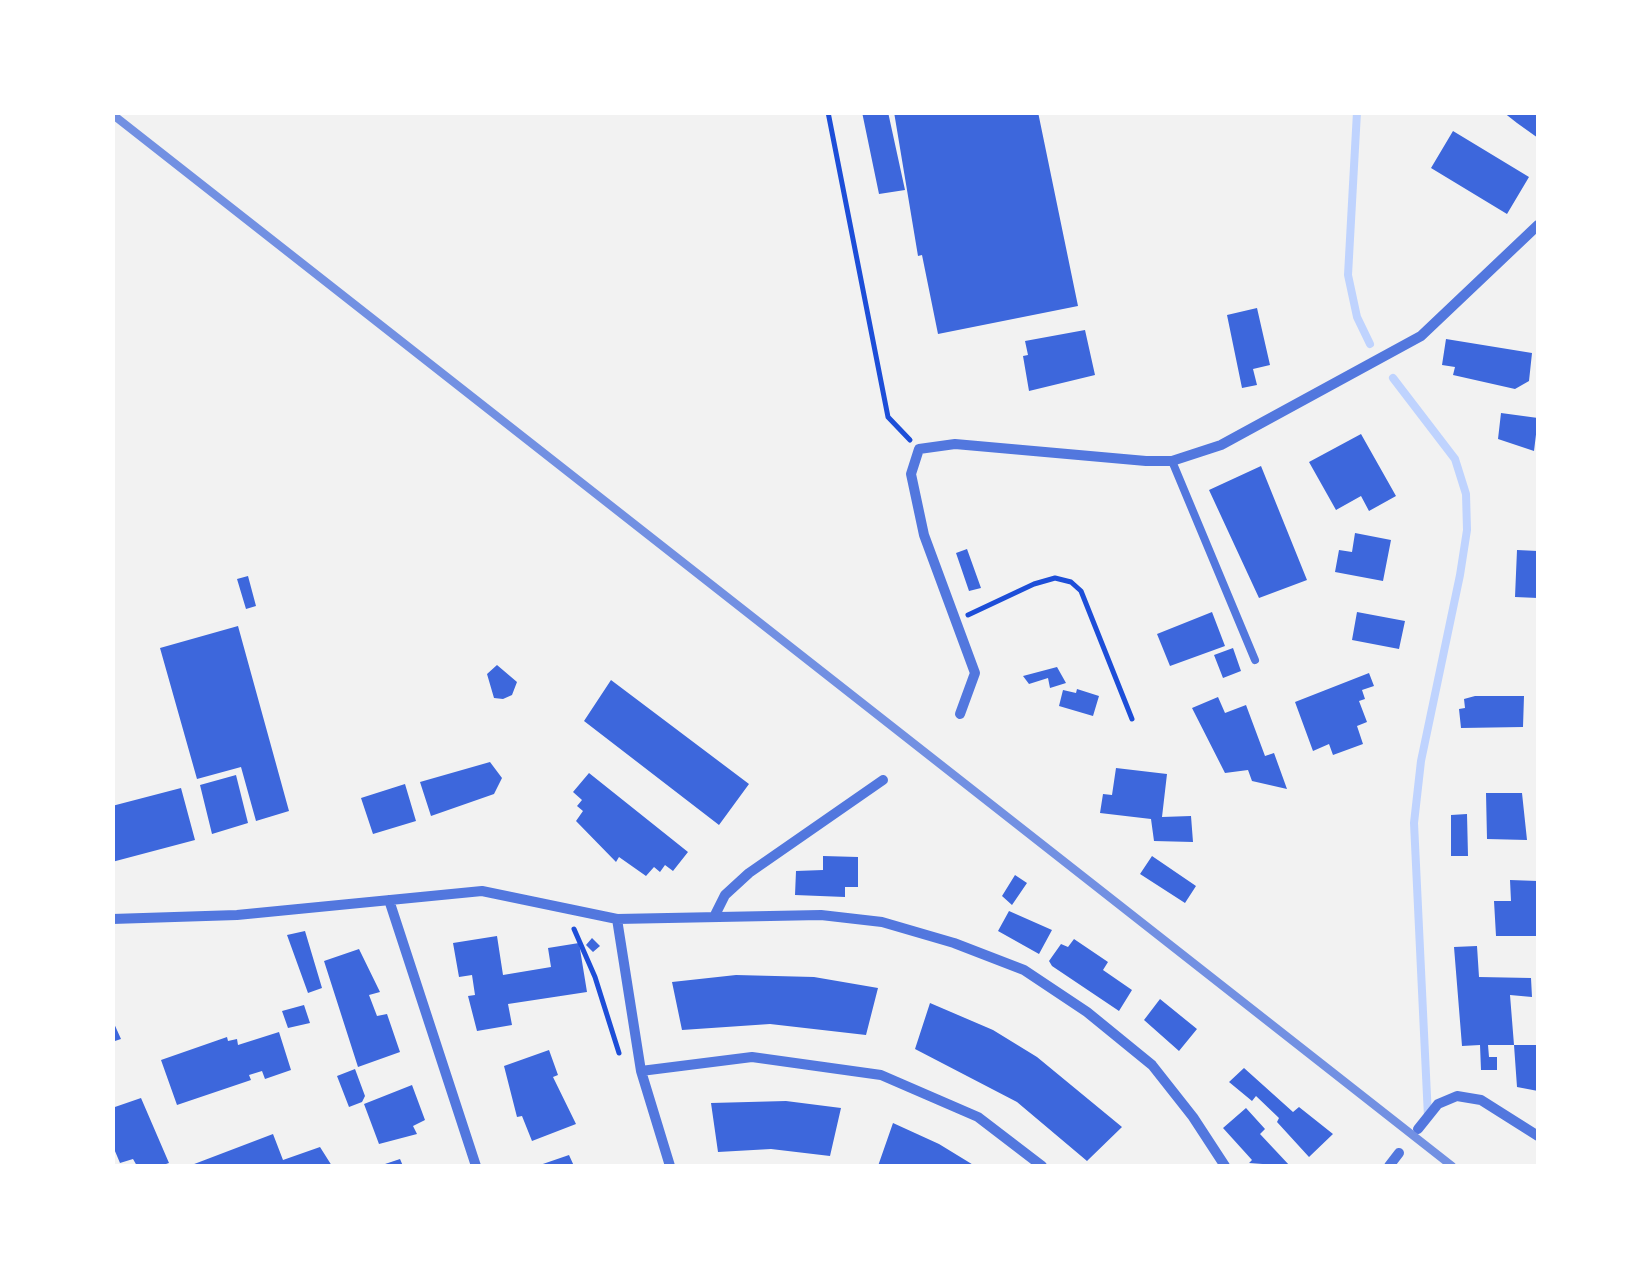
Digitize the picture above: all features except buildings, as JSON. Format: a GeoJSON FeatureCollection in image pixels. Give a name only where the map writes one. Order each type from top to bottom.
{"type":"FeatureCollection","features":[{"type":"Feature","properties":{"kind":"street"},"geometry":{"type":"LineString","coordinates":[[960,714],[975,672],[924,534],[911,474],[919,449],[955,444],[1172,461],[1220,445],[1421,336],[1538,225]]}},
{"type":"Feature","properties":{"kind":"street"},"geometry":{"type":"LineString","coordinates":[[714,918],[724,895],[749,872],[884,780]]}},
{"type":"Feature","properties":{"kind":"street"},"geometry":{"type":"LineString","coordinates":[[112,919],[237,915],[482,891],[617,919],[820,915],[882,922],[954,943],[1024,970],[1087,1012],[1152,1065],[1193,1116],[1224,1166]]}},
{"type":"Feature","properties":{"kind":"street"},"geometry":{"type":"LineString","coordinates":[[389,900],[476,1166]]}},
{"type":"Feature","properties":{"kind":"street"},"geometry":{"type":"LineString","coordinates":[[617,919],[641,1071],[670,1166]]}},
{"type":"Feature","properties":{"kind":"street"},"geometry":{"type":"LineString","coordinates":[[641,1071],[752,1057],[881,1074],[978,1117],[1042,1166]]}},
{"type":"Feature","properties":{"kind":"street"},"geometry":{"type":"LineString","coordinates":[[1418,1130],[1438,1104],[1457,1096],[1481,1100],[1538,1136]]}},
{"type":"Feature","properties":{"kind":"street"},"geometry":{"type":"LineString","coordinates":[[1389,1166],[1399,1153]]}},
{"type":"Feature","properties":{"kind":"lane"},"geometry":{"type":"LineString","coordinates":[[1172,461],[1255,660]]}},
{"type":"Feature","properties":{"kind":"path"},"geometry":{"type":"LineString","coordinates":[[828,112],[888,416],[919,449]]}},
{"type":"Feature","properties":{"kind":"path"},"geometry":{"type":"LineString","coordinates":[[956,620],[1034,584],[1055,578],[1070,582],[1081,591],[1132,719]]}},
{"type":"Feature","properties":{"kind":"path"},"geometry":{"type":"LineString","coordinates":[[563,926],[577,930],[620,1059]]}},
{"type":"Feature","properties":{"kind":"waterway"},"geometry":{"type":"LineString","coordinates":[[1357,112],[1348,275],[1357,317],[1370,344]]}},
{"type":"Feature","properties":{"kind":"waterway"},"geometry":{"type":"LineString","coordinates":[[1393,378],[1455,459],[1466,494],[1467,530],[1460,575],[1421,761],[1414,823],[1428,1117]]}},
{"type":"Feature","properties":{"kind":"railway"},"geometry":{"type":"LineString","coordinates":[[112,114],[1452,1166]]}}]}
